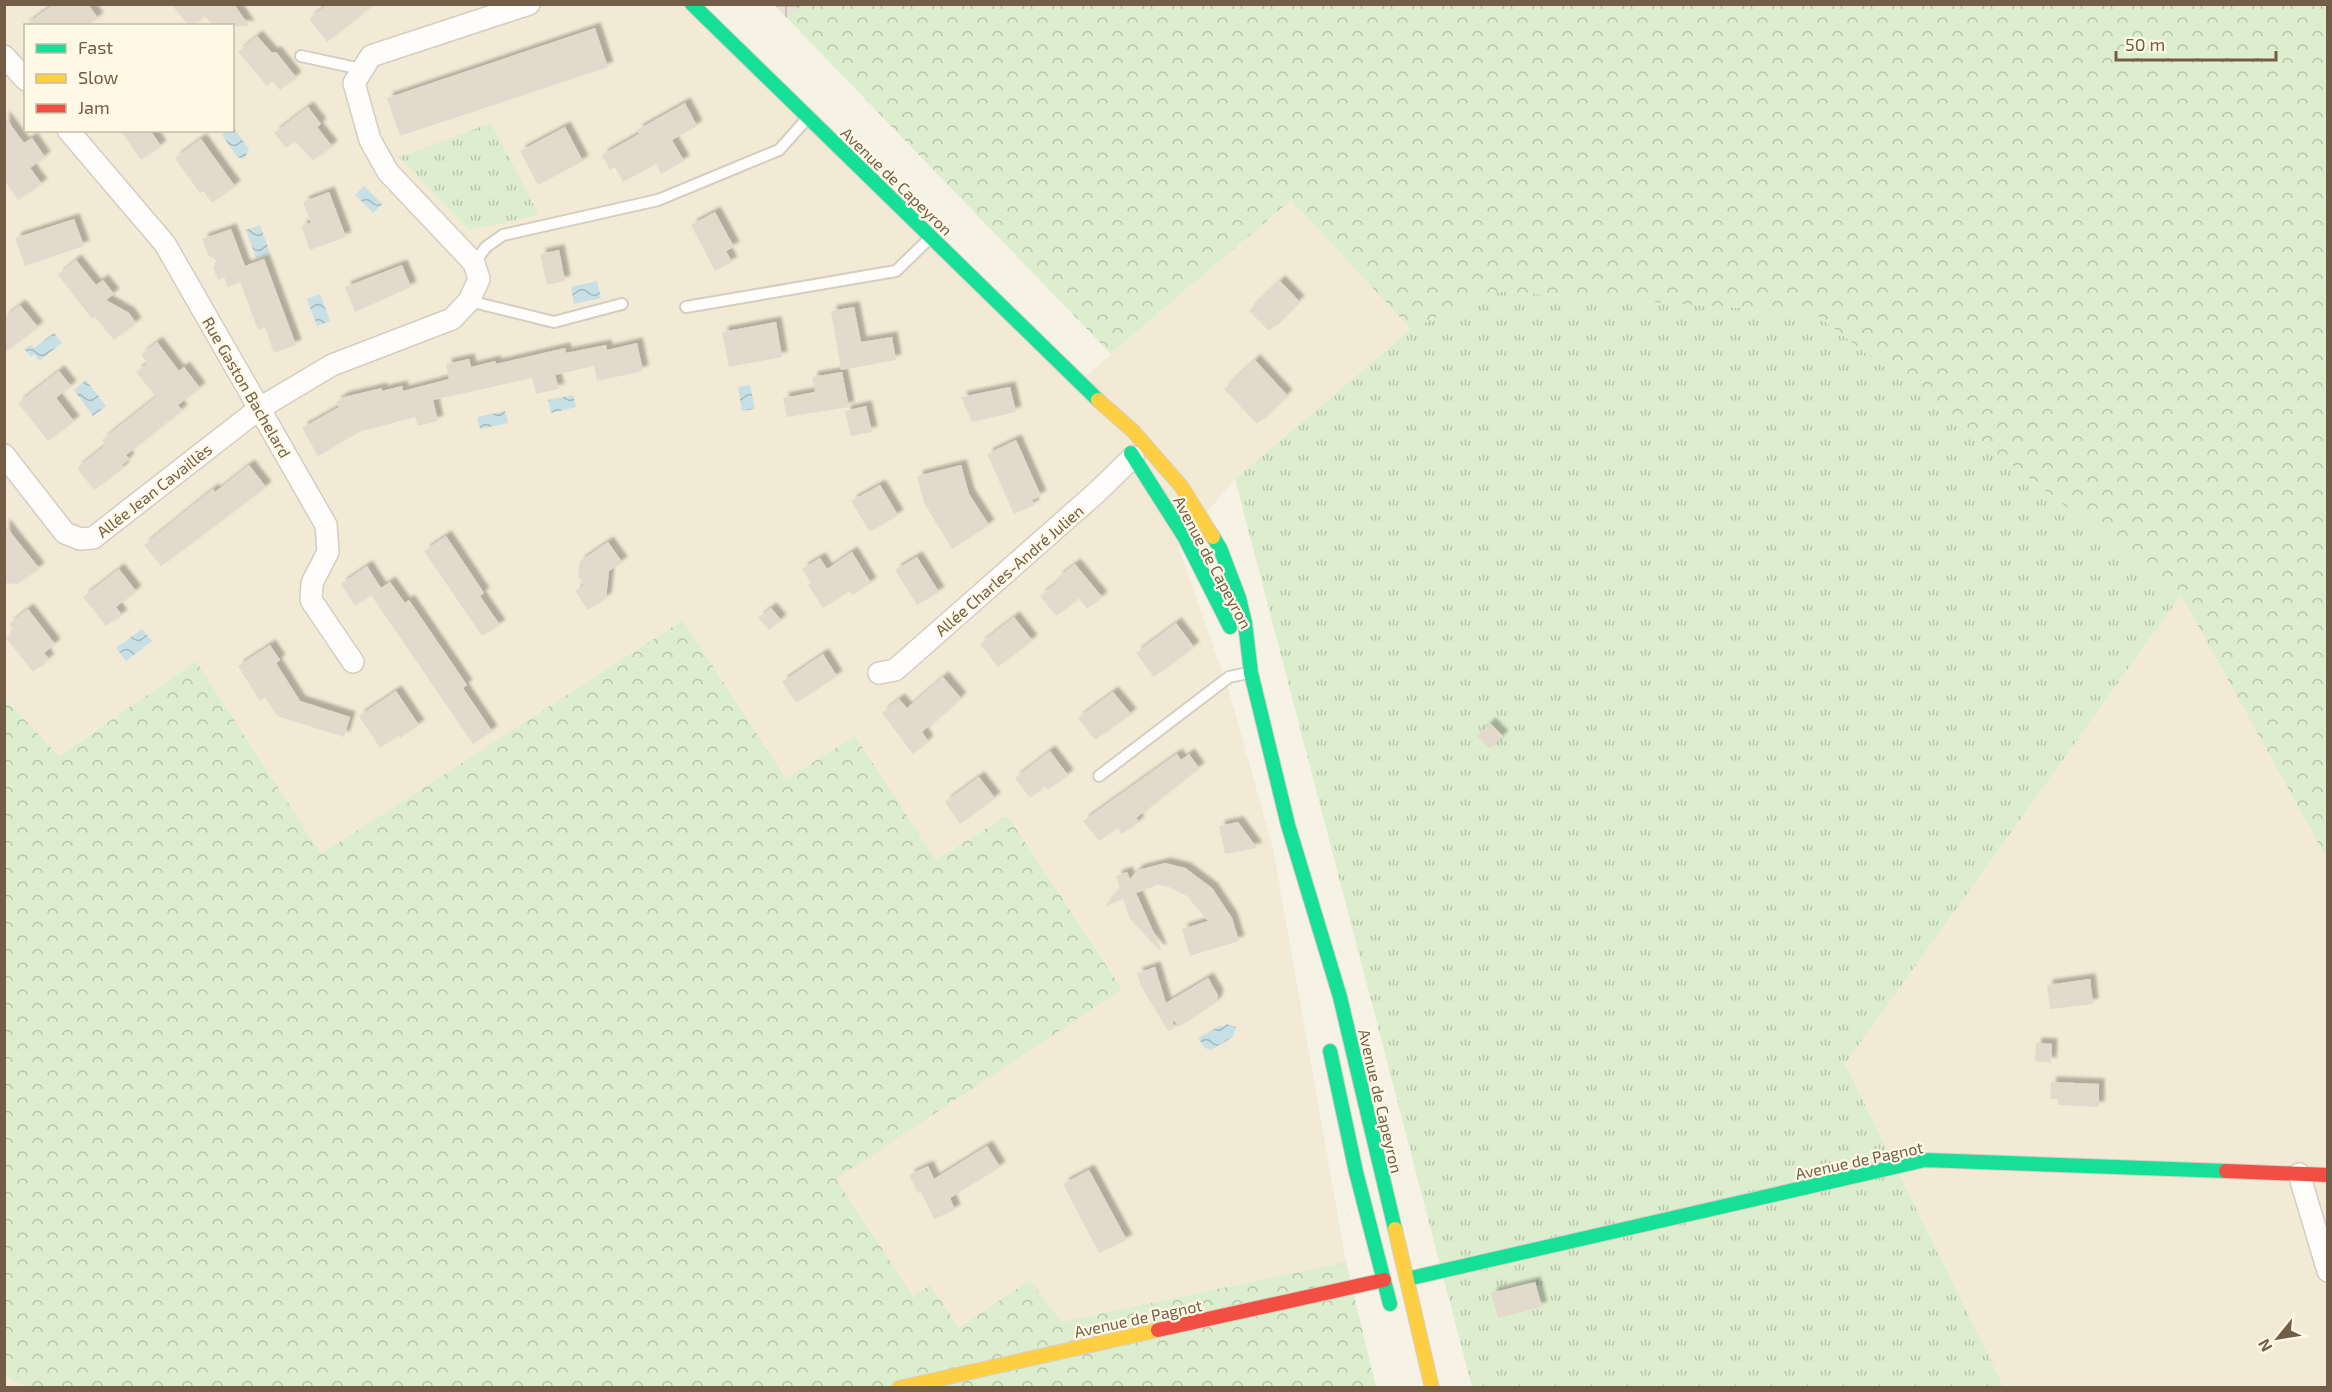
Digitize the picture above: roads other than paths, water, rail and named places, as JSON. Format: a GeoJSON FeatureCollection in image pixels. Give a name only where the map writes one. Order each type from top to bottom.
{"type":"FeatureCollection","features":[{"type":"Feature","properties":{"kind":"main road","name":"Avenue de Capeyron"},"geometry":{"type":"LineString","coordinates":[[692,4],[932,237],[1078,383],[1113,412],[1158,457],[1207,525],[1227,564],[1239,598],[1251,673],[1288,825],[1340,997],[1432,1388]]}},
{"type":"Feature","properties":{"kind":"main road","name":"Avenue de Capeyron"},"geometry":{"type":"LineString","coordinates":[[1078,383],[1133,457],[1185,538],[1251,673]]}},
{"type":"Feature","properties":{"kind":"main road","name":"Avenue de Capeyron"},"geometry":{"type":"LineString","coordinates":[[1288,825],[1308,942]]}},
{"type":"Feature","properties":{"kind":"main road"},"geometry":{"type":"LineString","coordinates":[[1326,1035],[1356,1172],[1393,1315]]}},
{"type":"Feature","properties":{"kind":"main road","name":"Avenue de Pagnot"},"geometry":{"type":"LineString","coordinates":[[1407,1279],[1925,1160],[2328,1175]]}},
{"type":"Feature","properties":{"kind":"main road","name":"Avenue de Pagnot"},"geometry":{"type":"LineString","coordinates":[[899,1388],[1384,1280]]}},
{"type":"Feature","properties":{"kind":"street"},"geometry":{"type":"LineString","coordinates":[[469,301],[479,279],[474,263],[383,164],[370,140],[354,83],[371,56],[529,4]]}},
{"type":"Feature","properties":{"kind":"street"},"geometry":{"type":"LineString","coordinates":[[4,56],[24,78]]}},
{"type":"Feature","properties":{"kind":"street","name":"Rue Gaston Bachelard"},"geometry":{"type":"LineString","coordinates":[[70,132],[165,244],[326,525],[328,552],[312,583],[311,600],[353,662]]}},
{"type":"Feature","properties":{"kind":"street","name":"Allée Jean Cavaillès"},"geometry":{"type":"LineString","coordinates":[[4,455],[65,533],[80,539],[93,538],[260,408],[332,365],[452,319],[469,301]]}},
{"type":"Feature","properties":{"kind":"street","name":"Allée Charles-André Julien"},"geometry":{"type":"LineString","coordinates":[[879,673],[895,670],[1096,493],[1133,457]]}},
{"type":"Feature","properties":{"kind":"street"},"geometry":{"type":"LineString","coordinates":[[2299,1174],[2328,1271]]}},
{"type":"Feature","properties":{"kind":"lane"},"geometry":{"type":"LineString","coordinates":[[301,56],[361,69]]}},
{"type":"Feature","properties":{"kind":"lane"},"geometry":{"type":"LineString","coordinates":[[474,263],[486,247],[503,235],[658,200],[779,150],[807,118]]}},
{"type":"Feature","properties":{"kind":"lane"},"geometry":{"type":"LineString","coordinates":[[686,307],[896,271],[932,237]]}},
{"type":"Feature","properties":{"kind":"lane"},"geometry":{"type":"LineString","coordinates":[[469,301],[554,321],[622,304]]}},
{"type":"Feature","properties":{"kind":"lane"},"geometry":{"type":"LineString","coordinates":[[1099,776],[1229,677],[1251,673]]}},
{"type":"Feature","properties":{"kind":"water"},"geometry":{"type":"Polygon","coordinates":[[[234,128],[249,149],[245,158],[238,158],[222,135],[226,132],[234,132],[234,128]]]}},
{"type":"Feature","properties":{"kind":"water"},"geometry":{"type":"Polygon","coordinates":[[[364,186],[382,204],[373,213],[355,195],[364,186]]]}},
{"type":"Feature","properties":{"kind":"water"},"geometry":{"type":"Polygon","coordinates":[[[260,225],[270,253],[256,258],[246,230],[260,225]]]}},
{"type":"Feature","properties":{"kind":"water"},"geometry":{"type":"Polygon","coordinates":[[[597,281],[601,298],[574,304],[571,287],[597,281]]]}},
{"type":"Feature","properties":{"kind":"water"},"geometry":{"type":"Polygon","coordinates":[[[320,294],[330,321],[317,326],[307,299],[320,294]]]}},
{"type":"Feature","properties":{"kind":"water"},"geometry":{"type":"Polygon","coordinates":[[[54,333],[62,343],[39,361],[34,354],[31,357],[24,349],[31,345],[34,348],[54,333]]]}},
{"type":"Feature","properties":{"kind":"water"},"geometry":{"type":"Polygon","coordinates":[[[86,380],[106,406],[93,416],[74,390],[86,380]]]}},
{"type":"Feature","properties":{"kind":"water"},"geometry":{"type":"Polygon","coordinates":[[[750,385],[755,409],[742,411],[738,387],[750,385]]]}},
{"type":"Feature","properties":{"kind":"water"},"geometry":{"type":"Polygon","coordinates":[[[573,395],[576,407],[551,413],[548,400],[573,395]]]}},
{"type":"Feature","properties":{"kind":"water"},"geometry":{"type":"Polygon","coordinates":[[[505,411],[508,423],[480,429],[477,417],[505,411]]]}},
{"type":"Feature","properties":{"kind":"water"},"geometry":{"type":"Polygon","coordinates":[[[142,629],[152,641],[126,661],[116,648],[142,629]]]}},
{"type":"Feature","properties":{"kind":"water"},"geometry":{"type":"Polygon","coordinates":[[[1226,1024],[1236,1027],[1233,1037],[1211,1050],[1205,1048],[1198,1038],[1226,1024]]]}}]}
